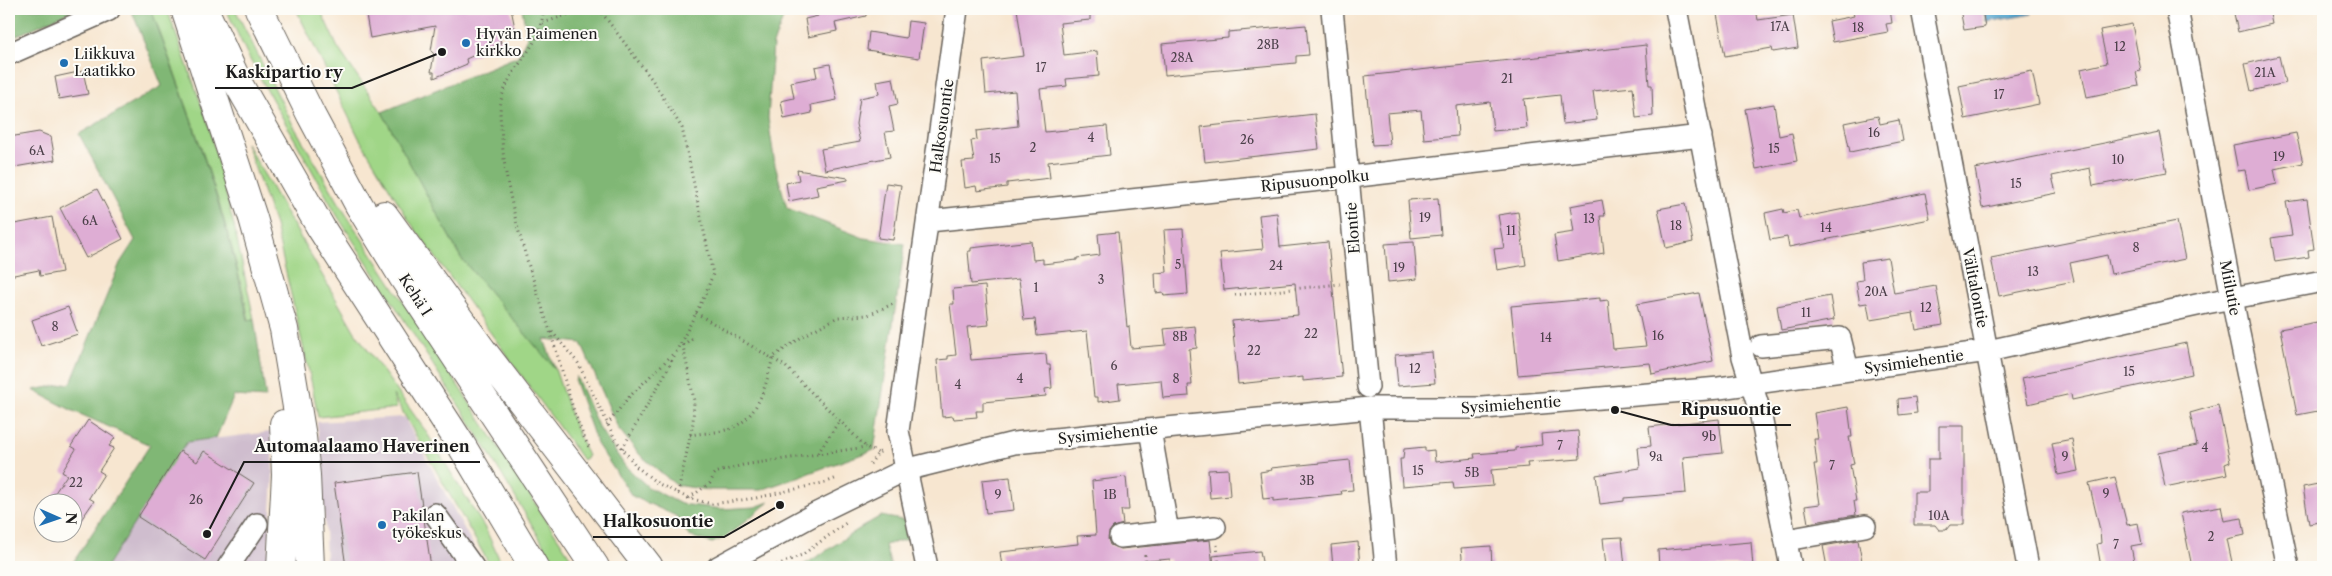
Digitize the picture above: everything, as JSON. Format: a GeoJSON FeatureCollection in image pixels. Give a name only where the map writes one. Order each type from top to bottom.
{"type":"FeatureCollection","features":[{"type":"Feature","properties":{"kind":"highway"},"geometry":{"type":"LineString","coordinates":[[185,9],[253,218],[284,329],[301,428],[306,475],[310,567]]}},
{"type":"Feature","properties":{"kind":"highway"},"geometry":{"type":"LineString","coordinates":[[204,9],[239,86],[321,228],[460,443],[534,567]]}},
{"type":"Feature","properties":{"kind":"highway","name":"Kehä I"},"geometry":{"type":"LineString","coordinates":[[259,9],[359,205],[403,277],[592,563]]}},
{"type":"Feature","properties":{"kind":"highway"},"geometry":{"type":"LineString","coordinates":[[311,114],[482,350],[649,567]]}},
{"type":"Feature","properties":{"kind":"highway"},"geometry":{"type":"LineString","coordinates":[[253,218],[286,437],[280,567]]}},
{"type":"Feature","properties":{"kind":"street","name":"Halkosuontie"},"geometry":{"type":"LineString","coordinates":[[927,567],[898,432],[929,221],[957,9]]}},
{"type":"Feature","properties":{"kind":"street","name":"Elontie"},"geometry":{"type":"LineString","coordinates":[[1332,9],[1350,177],[1368,387]]}},
{"type":"Feature","properties":{"kind":"street"},"geometry":{"type":"LineString","coordinates":[[1676,9],[1702,136],[1743,357],[1760,412],[1791,567]]}},
{"type":"Feature","properties":{"kind":"street","name":"Välitalontie"},"geometry":{"type":"LineString","coordinates":[[1922,9],[2028,567]]}},
{"type":"Feature","properties":{"kind":"street","name":"Miilutie"},"geometry":{"type":"LineString","coordinates":[[2177,9],[2232,298],[2288,567]]}},
{"type":"Feature","properties":{"kind":"street"},"geometry":{"type":"LineString","coordinates":[[9,54],[109,10]]}},
{"type":"Feature","properties":{"kind":"street","name":"Ripusuonpolku"},"geometry":{"type":"LineString","coordinates":[[929,221],[1350,177],[1702,136]]}},
{"type":"Feature","properties":{"kind":"street","name":"Sysimiehentie"},"geometry":{"type":"LineString","coordinates":[[718,567],[850,496],[905,470],[1014,444],[1370,408],[1483,408],[1751,383],[1988,352],[2232,298],[2323,281]]}},
{"type":"Feature","properties":{"kind":"street"},"geometry":{"type":"LineString","coordinates":[[1761,346],[1840,338],[1848,370]]}},
{"type":"Feature","properties":{"kind":"street"},"geometry":{"type":"LineString","coordinates":[[1370,408],[1386,567]]}},
{"type":"Feature","properties":{"kind":"street"},"geometry":{"type":"LineString","coordinates":[[1150,430],[1168,532]]}},
{"type":"Feature","properties":{"kind":"street"},"geometry":{"type":"LineString","coordinates":[[435,514],[473,567]]}},
{"type":"Feature","properties":{"kind":"street"},"geometry":{"type":"LineString","coordinates":[[228,567],[257,524]]}},
{"type":"Feature","properties":{"kind":"street"},"geometry":{"type":"LineString","coordinates":[[1786,540],[1865,526]]}},
{"type":"Feature","properties":{"kind":"street"},"geometry":{"type":"LineString","coordinates":[[1120,537],[1215,527]]}},
{"type":"Feature","properties":{"kind":"path"},"geometry":{"type":"LineString","coordinates":[[543,9],[543,23],[536,40],[507,84],[501,100],[500,114],[506,179],[527,259],[578,421],[593,454]]}},
{"type":"Feature","properties":{"kind":"path"},"geometry":{"type":"LineString","coordinates":[[543,23],[584,9]]}},
{"type":"Feature","properties":{"kind":"path"},"geometry":{"type":"LineString","coordinates":[[599,9],[653,81],[682,128],[713,274],[706,295],[682,343],[622,449]]}},
{"type":"Feature","properties":{"kind":"path"},"geometry":{"type":"LineString","coordinates":[[1235,295],[1358,283]]}},
{"type":"Feature","properties":{"kind":"path"},"geometry":{"type":"LineString","coordinates":[[690,435],[728,430],[742,423],[764,390],[772,357],[806,334],[838,317],[868,315],[903,300]]}},
{"type":"Feature","properties":{"kind":"path"},"geometry":{"type":"LineString","coordinates":[[696,313],[785,366],[866,447],[878,452]]}},
{"type":"Feature","properties":{"kind":"path"},"geometry":{"type":"LineString","coordinates":[[550,330],[578,363],[607,425],[622,449],[637,466],[657,483],[688,498],[712,504],[756,498],[827,482],[844,476]]}},
{"type":"Feature","properties":{"kind":"path"},"geometry":{"type":"LineString","coordinates":[[682,343],[695,336]]}},
{"type":"Feature","properties":{"kind":"path"},"geometry":{"type":"LineString","coordinates":[[678,493],[690,435],[694,400],[682,343]]}},
{"type":"Feature","properties":{"kind":"path"},"geometry":{"type":"LineString","coordinates":[[607,425],[627,398],[677,350]]}},
{"type":"Feature","properties":{"kind":"path"},"geometry":{"type":"LineString","coordinates":[[817,453],[840,420]]}},
{"type":"Feature","properties":{"kind":"path"},"geometry":{"type":"LineString","coordinates":[[688,498],[710,483],[715,473],[743,465],[866,447]]}},
{"type":"Feature","properties":{"kind":"path"},"geometry":{"type":"LineString","coordinates":[[772,567],[802,555],[848,522]]}},
{"type":"Feature","properties":{"kind":"shaded area"},"geometry":{"type":"Polygon","coordinates":[[[404,417],[485,567],[326,567],[325,526],[317,422],[404,417]]]}},
{"type":"Feature","properties":{"kind":"shaded area"},"geometry":{"type":"Polygon","coordinates":[[[271,432],[273,475],[268,567],[106,567],[187,442],[271,432]]]}},
{"type":"Feature","properties":{"kind":"green space"},"geometry":{"type":"Polygon","coordinates":[[[9,9],[76,9],[9,39],[9,9]]]}},
{"type":"Feature","properties":{"kind":"green space"},"geometry":{"type":"Polygon","coordinates":[[[131,9],[151,9],[206,163],[229,241],[248,320],[254,319],[266,398],[234,396],[216,438],[187,442],[106,567],[70,567],[150,445],[71,410],[33,390],[71,383],[120,263],[135,240],[79,134],[162,86],[131,9]]]}},
{"type":"Feature","properties":{"kind":"green space"},"geometry":{"type":"Polygon","coordinates":[[[151,9],[167,9],[208,123],[234,226],[254,319],[249,320],[230,241],[218,201],[193,124],[151,9]]]}},
{"type":"Feature","properties":{"kind":"green space"},"geometry":{"type":"Polygon","coordinates":[[[226,9],[235,9],[292,123],[345,213],[577,567],[557,567],[478,435],[338,217],[249,58],[226,9]]]}},
{"type":"Feature","properties":{"kind":"green space"},"geometry":{"type":"Polygon","coordinates":[[[296,9],[320,9],[338,48],[382,112],[461,258],[555,369],[573,422],[588,456],[583,460],[410,222],[359,138],[296,9]]]}},
{"type":"Feature","properties":{"kind":"green space"},"geometry":{"type":"Polygon","coordinates":[[[522,9],[787,9],[773,44],[768,118],[775,165],[787,208],[864,238],[905,244],[874,450],[761,490],[708,490],[676,485],[640,455],[618,428],[581,343],[544,339],[555,369],[461,258],[382,112],[518,56],[527,37],[522,9]]]}},
{"type":"Feature","properties":{"kind":"green space"},"geometry":{"type":"Polygon","coordinates":[[[246,143],[355,332],[425,430],[486,530],[503,567],[491,567],[393,395],[397,408],[318,417],[275,225],[246,143]]]}},
{"type":"Feature","properties":{"kind":"green space"},"geometry":{"type":"Polygon","coordinates":[[[576,376],[598,426],[625,466],[648,487],[681,504],[722,509],[755,507],[769,502],[726,537],[712,543],[689,536],[676,516],[632,496],[597,444],[575,382],[576,376]]]}},
{"type":"Feature","properties":{"kind":"green space"},"geometry":{"type":"Polygon","coordinates":[[[881,516],[907,521],[911,538],[885,545],[891,567],[800,567],[860,528],[881,516]]]}},
{"type":"Feature","properties":{"kind":"water"},"geometry":{"type":"Polygon","coordinates":[[[2003,9],[2005,11],[2031,9],[2032,14],[1987,22],[1985,10],[2003,9]]]}},
{"type":"Feature","properties":{"kind":"building","name":"Hyvän Paimenen kirkko"},"geometry":{"type":"Polygon","coordinates":[[[365,9],[511,9],[515,28],[499,35],[501,43],[466,59],[467,64],[434,78],[434,72],[431,72],[434,54],[431,51],[435,26],[370,38],[365,9]]]}},
{"type":"Feature","properties":{"kind":"building"},"geometry":{"type":"Polygon","coordinates":[[[817,9],[866,9],[866,16],[835,23],[837,31],[808,37],[805,19],[818,16],[817,9]]]}},
{"type":"Feature","properties":{"kind":"building"},"geometry":{"type":"Polygon","coordinates":[[[1017,9],[1090,9],[1090,20],[1060,23],[1064,55],[1097,51],[1099,76],[1066,79],[1067,86],[1040,89],[1045,132],[1107,126],[1110,155],[1048,162],[1050,178],[1007,183],[1007,187],[977,191],[976,186],[965,188],[962,162],[974,161],[971,141],[977,140],[976,131],[1018,126],[1015,91],[986,94],[983,61],[1024,56],[1017,9]]]}},
{"type":"Feature","properties":{"kind":"building"},"geometry":{"type":"Polygon","coordinates":[[[1716,9],[1756,9],[1758,20],[1793,15],[1798,48],[1773,52],[1772,48],[1725,56],[1716,9]]]}},
{"type":"Feature","properties":{"kind":"building"},"geometry":{"type":"Polygon","coordinates":[[[1852,9],[1890,9],[1892,23],[1886,24],[1888,32],[1833,42],[1829,21],[1854,16],[1852,9]]]}},
{"type":"Feature","properties":{"kind":"building"},"geometry":{"type":"Polygon","coordinates":[[[1960,9],[1982,9],[1985,27],[1964,30],[1960,9]]]}},
{"type":"Feature","properties":{"kind":"building"},"geometry":{"type":"Polygon","coordinates":[[[2233,9],[2269,9],[2272,24],[2238,32],[2233,9]]]}},
{"type":"Feature","properties":{"kind":"building"},"geometry":{"type":"Polygon","coordinates":[[[908,21],[924,23],[919,58],[867,50],[869,32],[906,38],[908,21]]]}},
{"type":"Feature","properties":{"kind":"building"},"geometry":{"type":"Polygon","coordinates":[[[2132,24],[2141,71],[2136,72],[2139,86],[2087,97],[2081,69],[2107,63],[2100,30],[2132,24]]]}},
{"type":"Feature","properties":{"kind":"building"},"geometry":{"type":"Polygon","coordinates":[[[1306,25],[1309,55],[1296,56],[1296,63],[1165,75],[1162,44],[1228,38],[1228,32],[1306,25]]]}},
{"type":"Feature","properties":{"kind":"building"},"geometry":{"type":"Polygon","coordinates":[[[1646,45],[1649,85],[1652,85],[1653,116],[1636,118],[1633,87],[1593,91],[1597,120],[1563,124],[1560,95],[1524,99],[1527,128],[1493,131],[1490,102],[1456,106],[1458,136],[1424,139],[1421,110],[1387,113],[1390,144],[1372,145],[1365,76],[1646,45]]]}},
{"type":"Feature","properties":{"kind":"building"},"geometry":{"type":"Polygon","coordinates":[[[2279,56],[2285,83],[2251,91],[2245,64],[2279,56]]]}},
{"type":"Feature","properties":{"kind":"building"},"geometry":{"type":"Polygon","coordinates":[[[830,64],[837,100],[811,105],[812,113],[784,119],[781,101],[794,98],[791,82],[817,77],[815,67],[830,64]]]}},
{"type":"Feature","properties":{"kind":"building"},"geometry":{"type":"Polygon","coordinates":[[[83,71],[88,94],[59,99],[55,77],[83,71]]]}},
{"type":"Feature","properties":{"kind":"building"},"geometry":{"type":"Polygon","coordinates":[[[2032,71],[2039,104],[1965,119],[1959,86],[2032,71]]]}},
{"type":"Feature","properties":{"kind":"building"},"geometry":{"type":"Polygon","coordinates":[[[893,78],[898,104],[889,106],[894,131],[885,132],[890,157],[825,170],[821,149],[860,142],[856,124],[860,98],[879,94],[877,81],[893,78]]]}},
{"type":"Feature","properties":{"kind":"building"},"geometry":{"type":"Polygon","coordinates":[[[1774,104],[1779,136],[1792,133],[1797,161],[1756,169],[1745,109],[1774,104]]]}},
{"type":"Feature","properties":{"kind":"building"},"geometry":{"type":"Polygon","coordinates":[[[1315,114],[1319,149],[1205,162],[1201,127],[1315,114]]]}},
{"type":"Feature","properties":{"kind":"building"},"geometry":{"type":"Polygon","coordinates":[[[1878,116],[1880,124],[1899,120],[1903,141],[1850,152],[1844,123],[1878,116]]]}},
{"type":"Feature","properties":{"kind":"building"},"geometry":{"type":"Polygon","coordinates":[[[39,132],[51,137],[55,160],[9,168],[9,137],[39,132]]]}},
{"type":"Feature","properties":{"kind":"building"},"geometry":{"type":"Polygon","coordinates":[[[2159,132],[2167,172],[2093,186],[2090,168],[2052,176],[2056,193],[1982,208],[1975,169],[2159,132]]]}},
{"type":"Feature","properties":{"kind":"building"},"geometry":{"type":"Polygon","coordinates":[[[2296,133],[2303,163],[2274,169],[2277,184],[2249,190],[2245,170],[2238,171],[2233,145],[2296,133]]]}},
{"type":"Feature","properties":{"kind":"building"},"geometry":{"type":"Polygon","coordinates":[[[797,170],[848,178],[848,180],[816,186],[818,195],[789,201],[786,183],[799,180],[797,170]]]}},
{"type":"Feature","properties":{"kind":"building"},"geometry":{"type":"Polygon","coordinates":[[[886,183],[901,185],[893,240],[878,238],[886,183]]]}},
{"type":"Feature","properties":{"kind":"building"},"geometry":{"type":"Polygon","coordinates":[[[97,189],[123,239],[86,258],[60,208],[97,189]]]}},
{"type":"Feature","properties":{"kind":"building"},"geometry":{"type":"Polygon","coordinates":[[[1925,193],[1930,219],[1789,247],[1787,237],[1770,240],[1765,213],[1783,209],[1784,213],[1797,210],[1799,218],[1925,193]]]}},
{"type":"Feature","properties":{"kind":"building"},"geometry":{"type":"Polygon","coordinates":[[[1438,198],[1441,235],[1411,238],[1408,200],[1438,198]]]}},
{"type":"Feature","properties":{"kind":"building"},"geometry":{"type":"Polygon","coordinates":[[[2307,199],[2314,249],[2308,250],[2309,257],[2275,262],[2271,238],[2292,235],[2286,202],[2307,199]]]}},
{"type":"Feature","properties":{"kind":"building"},"geometry":{"type":"Polygon","coordinates":[[[1602,200],[1605,216],[1600,216],[1604,253],[1558,261],[1554,235],[1574,232],[1570,206],[1602,200]]]}},
{"type":"Feature","properties":{"kind":"building"},"geometry":{"type":"Polygon","coordinates":[[[1685,204],[1693,242],[1666,248],[1658,209],[1685,204]]]}},
{"type":"Feature","properties":{"kind":"building"},"geometry":{"type":"Polygon","coordinates":[[[1518,212],[1526,265],[1497,270],[1494,249],[1504,248],[1498,215],[1518,212]]]}},
{"type":"Feature","properties":{"kind":"building"},"geometry":{"type":"Polygon","coordinates":[[[1277,213],[1280,247],[1328,242],[1342,377],[1303,381],[1303,377],[1238,384],[1232,321],[1298,315],[1295,283],[1224,290],[1220,253],[1263,249],[1259,215],[1277,213]]]}},
{"type":"Feature","properties":{"kind":"building"},"geometry":{"type":"Polygon","coordinates":[[[52,217],[62,272],[40,276],[39,270],[9,276],[9,225],[52,217]]]}},
{"type":"Feature","properties":{"kind":"building"},"geometry":{"type":"Polygon","coordinates":[[[2177,221],[2185,259],[2111,274],[2107,255],[2070,263],[2074,281],[1999,296],[1991,258],[2177,221]]]}},
{"type":"Feature","properties":{"kind":"building"},"geometry":{"type":"Polygon","coordinates":[[[1183,229],[1188,294],[1164,296],[1163,292],[1156,293],[1155,273],[1167,272],[1164,230],[1183,229]]]}},
{"type":"Feature","properties":{"kind":"building"},"geometry":{"type":"Polygon","coordinates":[[[1118,232],[1127,327],[1129,326],[1131,348],[1166,345],[1164,329],[1195,326],[1197,348],[1189,349],[1192,385],[1188,385],[1189,396],[1163,398],[1161,380],[1118,384],[1120,399],[1098,402],[1098,397],[1094,397],[1087,331],[1037,336],[1035,319],[1024,320],[1019,279],[971,284],[968,251],[971,251],[971,248],[1031,241],[1033,260],[1043,259],[1043,264],[1100,255],[1098,234],[1118,232]]]}},
{"type":"Feature","properties":{"kind":"building"},"geometry":{"type":"Polygon","coordinates":[[[1414,242],[1417,279],[1388,282],[1385,244],[1414,242]]]}},
{"type":"Feature","properties":{"kind":"building"},"geometry":{"type":"Polygon","coordinates":[[[1888,258],[1894,293],[1936,286],[1943,325],[1916,330],[1913,313],[1870,320],[1867,303],[1860,304],[1856,281],[1863,280],[1861,262],[1888,258]]]}},
{"type":"Feature","properties":{"kind":"building"},"geometry":{"type":"Polygon","coordinates":[[[985,286],[989,325],[967,327],[971,360],[1046,354],[1047,365],[1050,365],[1052,388],[1045,389],[1046,396],[983,402],[983,411],[976,411],[977,417],[954,419],[953,416],[942,417],[937,360],[948,359],[948,356],[956,355],[950,304],[954,304],[953,289],[985,286]]]}},
{"type":"Feature","properties":{"kind":"building"},"geometry":{"type":"Polygon","coordinates":[[[1699,293],[1713,361],[1652,374],[1650,363],[1518,375],[1511,306],[1600,298],[1600,301],[1608,300],[1613,349],[1646,346],[1637,304],[1699,293]]]}},
{"type":"Feature","properties":{"kind":"building"},"geometry":{"type":"Polygon","coordinates":[[[1830,296],[1834,320],[1781,330],[1777,306],[1830,296]]]}},
{"type":"Feature","properties":{"kind":"building"},"geometry":{"type":"Polygon","coordinates":[[[68,307],[78,334],[41,346],[32,320],[68,307]]]}},
{"type":"Feature","properties":{"kind":"building"},"geometry":{"type":"Polygon","coordinates":[[[2317,322],[2323,356],[2323,410],[2297,415],[2280,329],[2317,322]]]}},
{"type":"Feature","properties":{"kind":"building"},"geometry":{"type":"Polygon","coordinates":[[[2186,343],[2192,374],[2072,400],[2071,394],[2028,404],[2022,378],[2186,343]]]}},
{"type":"Feature","properties":{"kind":"building"},"geometry":{"type":"Polygon","coordinates":[[[1432,352],[1435,383],[1398,386],[1395,355],[1432,352]]]}},
{"type":"Feature","properties":{"kind":"building"},"geometry":{"type":"Polygon","coordinates":[[[1915,397],[1917,413],[1899,415],[1898,399],[1915,397]]]}},
{"type":"Feature","properties":{"kind":"building"},"geometry":{"type":"Polygon","coordinates":[[[2218,405],[2230,462],[2225,464],[2227,474],[2165,487],[2158,453],[2197,445],[2190,413],[2218,405]]]}},
{"type":"Feature","properties":{"kind":"building"},"geometry":{"type":"Polygon","coordinates":[[[1848,407],[1852,437],[1849,437],[1854,464],[1850,465],[1856,501],[1854,501],[1856,515],[1808,523],[1805,506],[1820,504],[1814,464],[1817,464],[1814,439],[1818,439],[1814,413],[1848,407]]]}},
{"type":"Feature","properties":{"kind":"building"},"geometry":{"type":"Polygon","coordinates":[[[1719,419],[1723,453],[1683,457],[1686,493],[1624,498],[1624,501],[1600,504],[1596,475],[1640,468],[1638,447],[1651,446],[1649,427],[1719,419]]]}},
{"type":"Feature","properties":{"kind":"building"},"geometry":{"type":"Polygon","coordinates":[[[88,420],[115,438],[109,446],[114,448],[99,471],[104,474],[89,498],[94,501],[82,518],[82,494],[54,494],[67,475],[62,472],[76,449],[71,446],[88,420]]]}},
{"type":"Feature","properties":{"kind":"building"},"geometry":{"type":"Polygon","coordinates":[[[1939,426],[1964,426],[1964,525],[1950,525],[1946,530],[1939,530],[1935,525],[1914,525],[1914,492],[1928,492],[1928,459],[1939,459],[1939,426]]]}},
{"type":"Feature","properties":{"kind":"building"},"geometry":{"type":"Polygon","coordinates":[[[1578,431],[1580,459],[1527,463],[1528,467],[1491,470],[1493,486],[1454,489],[1453,482],[1402,486],[1400,459],[1403,459],[1404,449],[1425,447],[1425,451],[1434,450],[1435,462],[1475,458],[1474,454],[1515,451],[1515,448],[1542,445],[1541,434],[1578,431]]]}},
{"type":"Feature","properties":{"kind":"building"},"geometry":{"type":"Polygon","coordinates":[[[2072,439],[2078,471],[2058,475],[2052,443],[2072,439]]]}},
{"type":"Feature","properties":{"kind":"building"},"geometry":{"type":"Polygon","coordinates":[[[180,451],[197,462],[204,451],[254,483],[205,560],[138,517],[180,451]]]}},
{"type":"Feature","properties":{"kind":"building"},"geometry":{"type":"Polygon","coordinates":[[[1350,460],[1353,490],[1341,491],[1342,494],[1295,499],[1273,501],[1273,498],[1263,499],[1260,472],[1272,470],[1271,468],[1350,460]]]}},
{"type":"Feature","properties":{"kind":"building"},"geometry":{"type":"Polygon","coordinates":[[[1228,469],[1230,496],[1210,498],[1208,470],[1228,469]]]}},
{"type":"Feature","properties":{"kind":"building","name":"Pakilan työkeskus"},"geometry":{"type":"Polygon","coordinates":[[[417,472],[431,567],[346,567],[334,483],[417,472]]]}},
{"type":"Feature","properties":{"kind":"building"},"geometry":{"type":"Polygon","coordinates":[[[1010,477],[1014,510],[986,513],[982,480],[1010,477]]]}},
{"type":"Feature","properties":{"kind":"building"},"geometry":{"type":"Polygon","coordinates":[[[1126,477],[1129,510],[1121,510],[1123,524],[1113,527],[1109,532],[1108,539],[1110,545],[1121,549],[1210,540],[1213,567],[1171,567],[1170,559],[1137,562],[1138,567],[1002,567],[1000,552],[1078,544],[1077,536],[1096,535],[1092,481],[1126,477]]]}},
{"type":"Feature","properties":{"kind":"building"},"geometry":{"type":"Polygon","coordinates":[[[2115,477],[2127,525],[2138,523],[2142,544],[2131,546],[2135,567],[2101,567],[2097,544],[2101,543],[2100,530],[2089,483],[2115,477]]]}},
{"type":"Feature","properties":{"kind":"building"},"geometry":{"type":"Polygon","coordinates":[[[2323,483],[2323,521],[2309,524],[2303,487],[2323,483]]]}},
{"type":"Feature","properties":{"kind":"building"},"geometry":{"type":"Polygon","coordinates":[[[2221,506],[2224,521],[2242,518],[2245,535],[2227,539],[2233,567],[2192,567],[2181,513],[2221,506]]]}},
{"type":"Feature","properties":{"kind":"building"},"geometry":{"type":"Polygon","coordinates":[[[1622,537],[1625,567],[1606,567],[1603,538],[1622,537]]]}},
{"type":"Feature","properties":{"kind":"building"},"geometry":{"type":"Polygon","coordinates":[[[1858,540],[1863,567],[1827,567],[1823,546],[1858,540]]]}},
{"type":"Feature","properties":{"kind":"building"},"geometry":{"type":"Polygon","coordinates":[[[1358,542],[1360,567],[1333,567],[1331,545],[1358,542]]]}},
{"type":"Feature","properties":{"kind":"building"},"geometry":{"type":"Polygon","coordinates":[[[1751,542],[1753,567],[1659,567],[1658,550],[1751,542]]]}},
{"type":"Feature","properties":{"kind":"building"},"geometry":{"type":"Polygon","coordinates":[[[1491,546],[1492,567],[1463,567],[1461,548],[1491,546]]]}},
{"type":"Feature","properties":{"kind":"building"},"geometry":{"type":"Polygon","coordinates":[[[1260,551],[1263,567],[1214,567],[1213,556],[1260,551]]]}},
{"type":"Feature","properties":{"kind":"place","name":"Hyvän Paimenen kirkko"},"geometry":{"type":"Point","coordinates":[466,43]}},
{"type":"Feature","properties":{"kind":"place","name":"Kaskipartio ry"},"geometry":{"type":"Point","coordinates":[442,52]}},
{"type":"Feature","properties":{"kind":"place","name":"Liikkuva Laatikko"},"geometry":{"type":"Point","coordinates":[64,63]}},
{"type":"Feature","properties":{"kind":"place","name":"Ripusuontie"},"geometry":{"type":"Point","coordinates":[1615,410]}},
{"type":"Feature","properties":{"kind":"place","name":"Halkosuontie"},"geometry":{"type":"Point","coordinates":[780,505]}},
{"type":"Feature","properties":{"kind":"place","name":"Pakilan työkeskus"},"geometry":{"type":"Point","coordinates":[382,525]}},
{"type":"Feature","properties":{"kind":"place","name":"Automaalaamo Haverinen"},"geometry":{"type":"Point","coordinates":[207,534]}}]}
